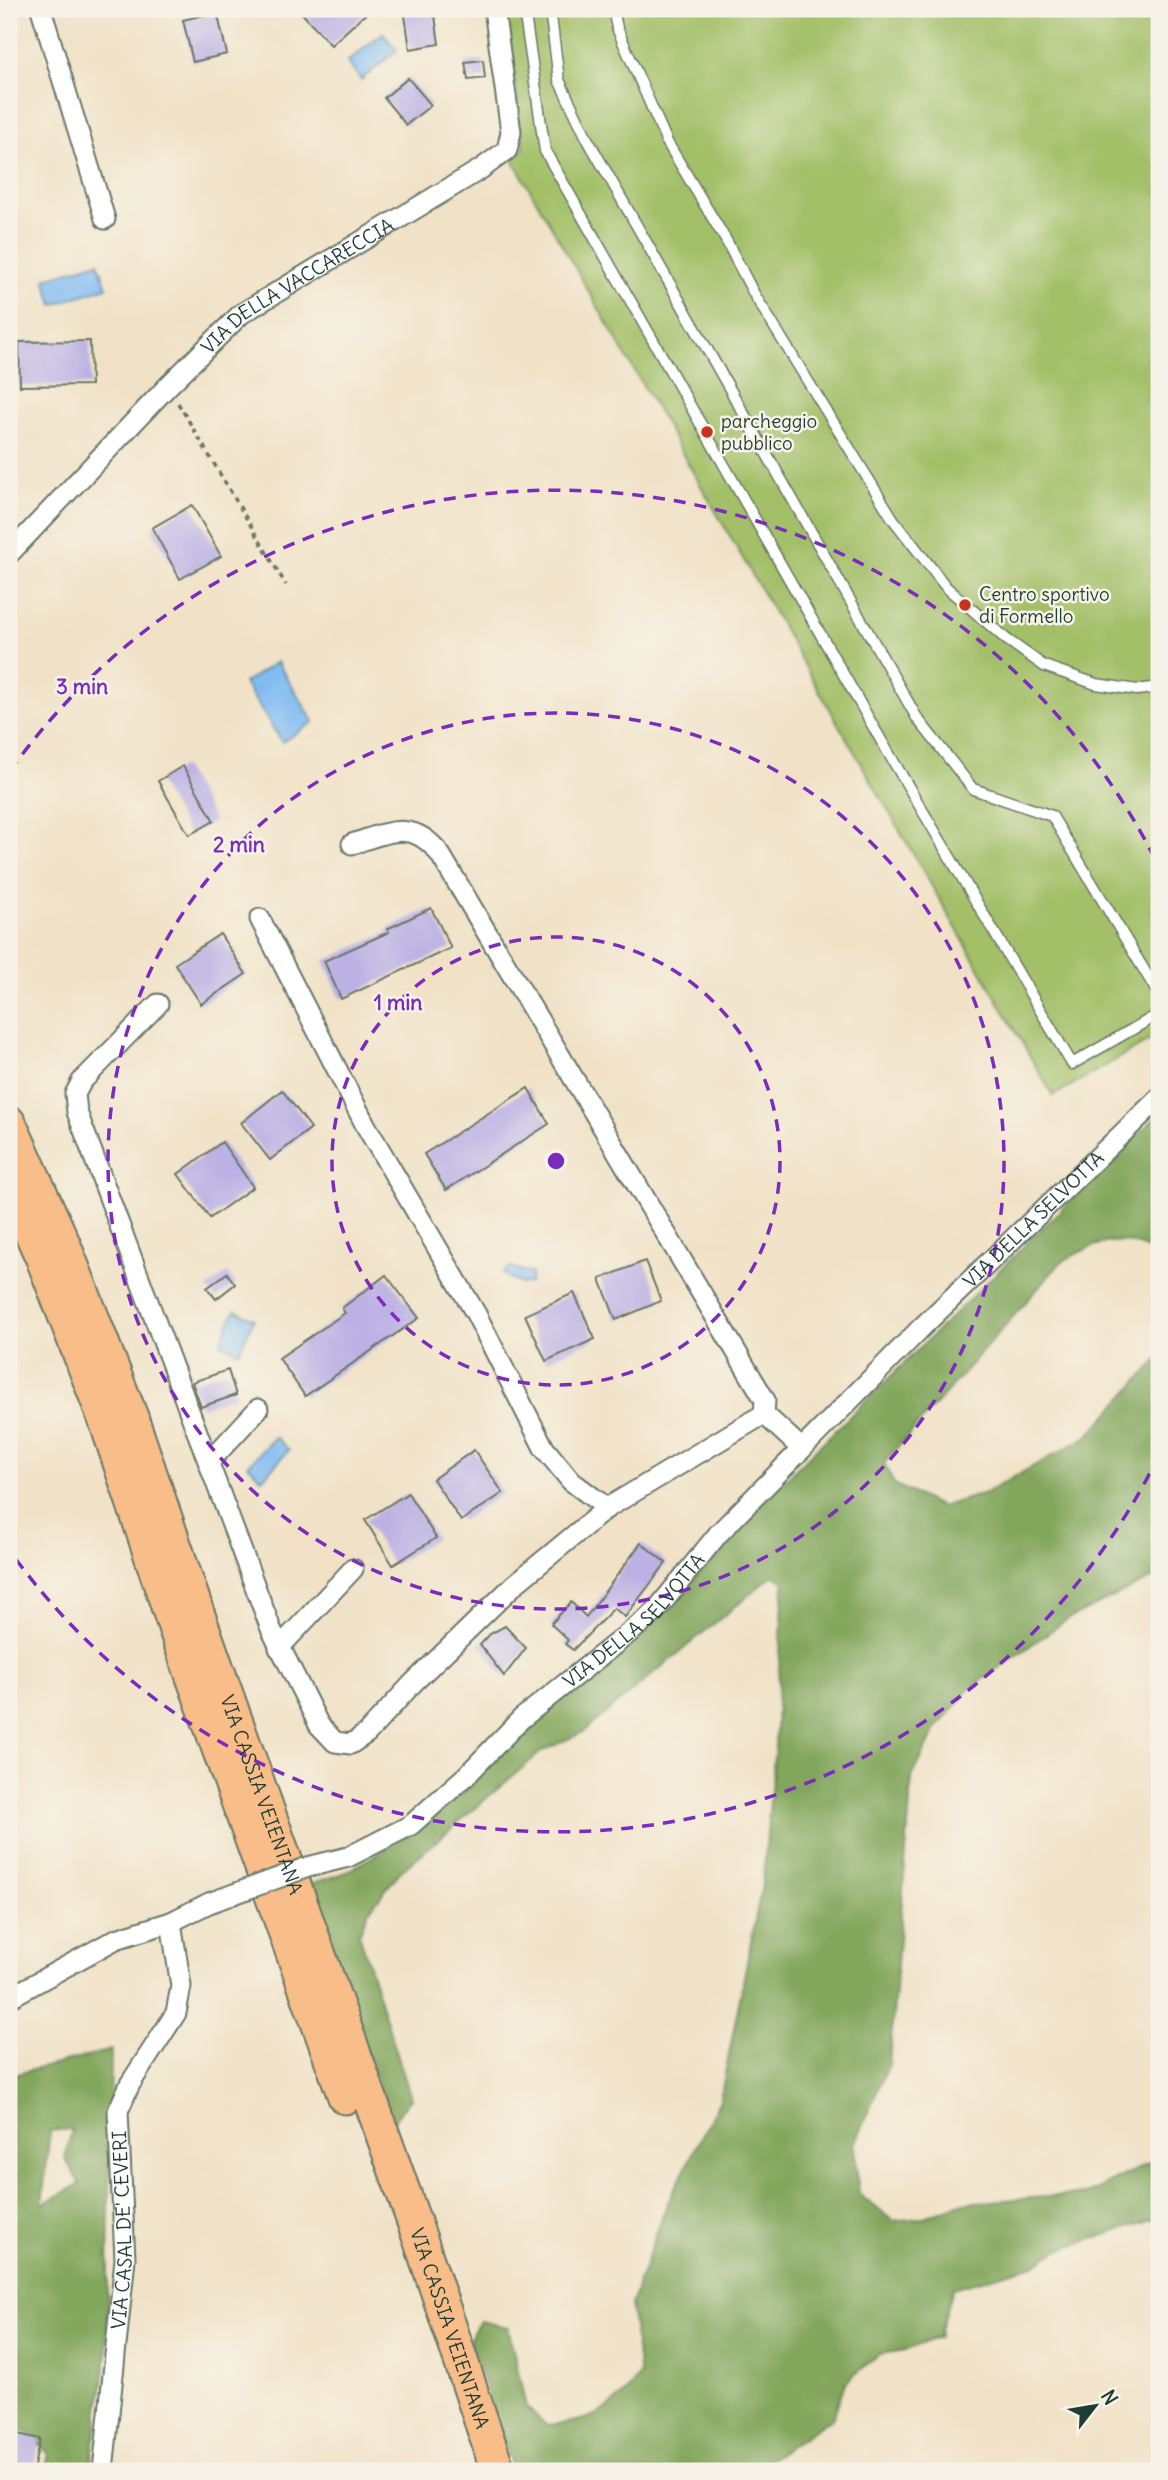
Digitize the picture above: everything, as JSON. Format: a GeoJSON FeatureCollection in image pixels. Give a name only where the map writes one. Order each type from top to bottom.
{"type":"FeatureCollection","features":[{"type":"Feature","properties":{"kind":"highway","name":"VIA CASSIA VEIENTANA"},"geometry":{"type":"LineString","coordinates":[[9,1123],[63,1243],[131,1416],[200,1620],[420,2239],[498,2471]]}},
{"type":"Feature","properties":{"kind":"highway","name":"VIA CASSIA VEIENTANA"},"geometry":{"type":"LineString","coordinates":[[9,1183],[43,1259],[107,1424],[176,1630],[398,2243],[475,2471]]}},
{"type":"Feature","properties":{"kind":"street"},"geometry":{"type":"LineString","coordinates":[[41,9],[105,219]]}},
{"type":"Feature","properties":{"kind":"street","name":"VIA DELLA VACCARECCIA"},"geometry":{"type":"LineString","coordinates":[[9,554],[168,386],[241,314],[481,169],[507,150],[511,132],[494,9]]}},
{"type":"Feature","properties":{"kind":"street"},"geometry":{"type":"LineString","coordinates":[[352,844],[387,833],[411,832],[424,837],[440,854],[765,1400],[764,1414]]}},
{"type":"Feature","properties":{"kind":"street"},"geometry":{"type":"LineString","coordinates":[[260,919],[366,1126],[476,1314],[544,1448],[571,1481],[607,1508]]}},
{"type":"Feature","properties":{"kind":"street"},"geometry":{"type":"LineString","coordinates":[[158,1004],[87,1075],[79,1085],[75,1102],[279,1648],[323,1730],[340,1744],[356,1741],[514,1584],[607,1508],[764,1414]]}},
{"type":"Feature","properties":{"kind":"street","name":"VIA DELLA SELVOTTA"},"geometry":{"type":"LineString","coordinates":[[9,1998],[116,1939],[171,1922],[209,1903],[308,1867],[348,1857],[411,1825],[467,1775],[520,1719],[654,1613],[719,1533],[923,1326],[1159,1098]]}},
{"type":"Feature","properties":{"kind":"street"},"geometry":{"type":"LineString","coordinates":[[209,1462],[258,1409]]}},
{"type":"Feature","properties":{"kind":"street"},"geometry":{"type":"LineString","coordinates":[[764,1414],[802,1449]]}},
{"type":"Feature","properties":{"kind":"street"},"geometry":{"type":"LineString","coordinates":[[279,1648],[353,1569]]}},
{"type":"Feature","properties":{"kind":"street","name":"VIA CASAL DE' CEVERI"},"geometry":{"type":"LineString","coordinates":[[103,2471],[125,2259],[118,2111],[130,2084],[176,2013],[181,1986],[171,1922]]}},
{"type":"Feature","properties":{"kind":"lane"},"geometry":{"type":"LineString","coordinates":[[524,9],[545,151],[875,730],[1072,1064],[1159,1014]]}},
{"type":"Feature","properties":{"kind":"lane"},"geometry":{"type":"LineString","coordinates":[[550,9],[559,80],[588,140],[917,718],[974,789],[1052,816],[1159,995]]}},
{"type":"Feature","properties":{"kind":"lane"},"geometry":{"type":"LineString","coordinates":[[613,9],[617,28],[667,142],[754,293],[894,519],[946,587],[1006,639],[1044,666],[1096,684],[1137,690],[1159,687]]}},
{"type":"Feature","properties":{"kind":"path"},"geometry":{"type":"LineString","coordinates":[[168,386],[286,585]]}},
{"type":"Feature","properties":{"kind":"green space","name":"Centro sportivo di Formello"},"geometry":{"type":"Polygon","coordinates":[[[506,9],[1159,9],[1159,1035],[1053,1096],[513,160],[524,149],[506,9]]]}},
{"type":"Feature","properties":{"kind":"green space"},"geometry":{"type":"Polygon","coordinates":[[[1159,1114],[1159,1255],[1133,1243],[1121,1241],[1098,1245],[1061,1262],[884,1463],[894,1484],[941,1507],[985,1493],[1088,1436],[1159,1358],[1159,1575],[1066,1620],[967,1691],[936,1729],[912,1777],[889,2064],[854,2144],[859,2194],[893,2221],[921,2218],[963,2203],[1087,2194],[1159,2158],[1159,2218],[1057,2250],[1034,2265],[953,2288],[939,2337],[906,2350],[879,2354],[845,2383],[833,2417],[753,2471],[513,2471],[469,2339],[480,2321],[508,2327],[526,2407],[546,2425],[576,2421],[600,2413],[621,2398],[640,2375],[631,2304],[667,2204],[720,2100],[763,1880],[775,1745],[784,1582],[773,1575],[583,1732],[542,1751],[400,1872],[368,1912],[359,1934],[411,2098],[393,2122],[302,1887],[346,1872],[419,1829],[466,1790],[518,1728],[630,1644],[694,1579],[756,1508],[1159,1114]]]}},
{"type":"Feature","properties":{"kind":"green space"},"geometry":{"type":"Polygon","coordinates":[[[111,2050],[107,2355],[90,2471],[44,2471],[49,2454],[28,2432],[9,2433],[9,2321],[16,2294],[9,2291],[9,2076],[111,2050]],[[72,2129],[50,2131],[42,2204],[80,2184],[65,2158],[72,2129]]]}},
{"type":"Feature","properties":{"kind":"water"},"geometry":{"type":"Polygon","coordinates":[[[383,33],[397,50],[361,80],[347,62],[383,33]]]}},
{"type":"Feature","properties":{"kind":"water"},"geometry":{"type":"Polygon","coordinates":[[[98,262],[107,287],[53,305],[45,279],[98,262]]]}},
{"type":"Feature","properties":{"kind":"water"},"geometry":{"type":"Polygon","coordinates":[[[277,662],[314,722],[282,742],[244,683],[277,662]]]}},
{"type":"Feature","properties":{"kind":"water"},"geometry":{"type":"Polygon","coordinates":[[[510,1267],[532,1273],[530,1283],[521,1284],[503,1274],[510,1267]]]}},
{"type":"Feature","properties":{"kind":"water"},"geometry":{"type":"Polygon","coordinates":[[[235,1310],[254,1319],[239,1352],[220,1343],[235,1310]]]}},
{"type":"Feature","properties":{"kind":"water"},"geometry":{"type":"Polygon","coordinates":[[[275,1437],[289,1450],[262,1479],[248,1465],[275,1437]]]}},
{"type":"Feature","properties":{"kind":"building"},"geometry":{"type":"Polygon","coordinates":[[[298,9],[371,9],[331,45],[298,9]]]}},
{"type":"Feature","properties":{"kind":"building"},"geometry":{"type":"Polygon","coordinates":[[[404,9],[434,9],[439,44],[410,49],[404,9]]]}},
{"type":"Feature","properties":{"kind":"building"},"geometry":{"type":"Polygon","coordinates":[[[217,12],[227,54],[193,62],[183,20],[217,12]]]}},
{"type":"Feature","properties":{"kind":"building"},"geometry":{"type":"Polygon","coordinates":[[[483,60],[485,78],[468,80],[465,62],[483,60]]]}},
{"type":"Feature","properties":{"kind":"building"},"geometry":{"type":"Polygon","coordinates":[[[408,78],[431,105],[406,125],[384,98],[408,78]]]}},
{"type":"Feature","properties":{"kind":"building"},"geometry":{"type":"Polygon","coordinates":[[[90,341],[91,385],[20,386],[19,342],[90,341]]]}},
{"type":"Feature","properties":{"kind":"building"},"geometry":{"type":"Polygon","coordinates":[[[192,505],[221,556],[180,579],[152,528],[192,505]]]}},
{"type":"Feature","properties":{"kind":"building"},"geometry":{"type":"Polygon","coordinates":[[[183,766],[214,821],[189,835],[158,781],[183,766]]]}},
{"type":"Feature","properties":{"kind":"building"},"geometry":{"type":"Polygon","coordinates":[[[431,908],[451,948],[341,999],[324,961],[389,932],[387,929],[431,908]]]}},
{"type":"Feature","properties":{"kind":"building"},"geometry":{"type":"Polygon","coordinates":[[[220,934],[246,974],[201,1004],[175,964],[220,934]]]}},
{"type":"Feature","properties":{"kind":"building"},"geometry":{"type":"Polygon","coordinates":[[[528,1088],[549,1124],[446,1190],[424,1154],[528,1088]]]}},
{"type":"Feature","properties":{"kind":"building"},"geometry":{"type":"Polygon","coordinates":[[[282,1090],[311,1128],[270,1160],[241,1123],[282,1090]]]}},
{"type":"Feature","properties":{"kind":"building"},"geometry":{"type":"Polygon","coordinates":[[[222,1142],[253,1187],[210,1218],[178,1174],[222,1142]]]}},
{"type":"Feature","properties":{"kind":"building"},"geometry":{"type":"Polygon","coordinates":[[[645,1261],[661,1301],[616,1320],[600,1279],[645,1261]]]}},
{"type":"Feature","properties":{"kind":"building"},"geometry":{"type":"Polygon","coordinates":[[[227,1273],[235,1284],[216,1299],[207,1288],[227,1273]]]}},
{"type":"Feature","properties":{"kind":"building"},"geometry":{"type":"Polygon","coordinates":[[[386,1275],[419,1318],[305,1396],[279,1358],[345,1313],[342,1308],[386,1275]]]}},
{"type":"Feature","properties":{"kind":"building"},"geometry":{"type":"Polygon","coordinates":[[[574,1293],[595,1339],[546,1361],[525,1315],[574,1293]]]}},
{"type":"Feature","properties":{"kind":"building"},"geometry":{"type":"Polygon","coordinates":[[[228,1370],[236,1395],[201,1407],[192,1382],[228,1370]]]}},
{"type":"Feature","properties":{"kind":"building"},"geometry":{"type":"Polygon","coordinates":[[[474,1450],[503,1493],[461,1521],[433,1479],[474,1450]]]}},
{"type":"Feature","properties":{"kind":"building"},"geometry":{"type":"Polygon","coordinates":[[[408,1493],[436,1538],[393,1565],[365,1520],[408,1493]]]}},
{"type":"Feature","properties":{"kind":"building"},"geometry":{"type":"Polygon","coordinates":[[[641,1543],[666,1563],[625,1617],[614,1608],[573,1650],[565,1644],[568,1640],[551,1624],[571,1602],[586,1617],[641,1543]]]}},
{"type":"Feature","properties":{"kind":"building"},"geometry":{"type":"Polygon","coordinates":[[[505,1626],[526,1648],[504,1676],[480,1645],[490,1634],[505,1626]]]}},
{"type":"Feature","properties":{"kind":"building"},"geometry":{"type":"Polygon","coordinates":[[[9,2432],[40,2439],[33,2471],[9,2471],[9,2432]]]}},
{"type":"Feature","properties":{"kind":"place","name":"parcheggio pubblico"},"geometry":{"type":"Point","coordinates":[707,432]}},
{"type":"Feature","properties":{"kind":"place","name":"Centro sportivo di Formello"},"geometry":{"type":"Point","coordinates":[965,605]}}]}
